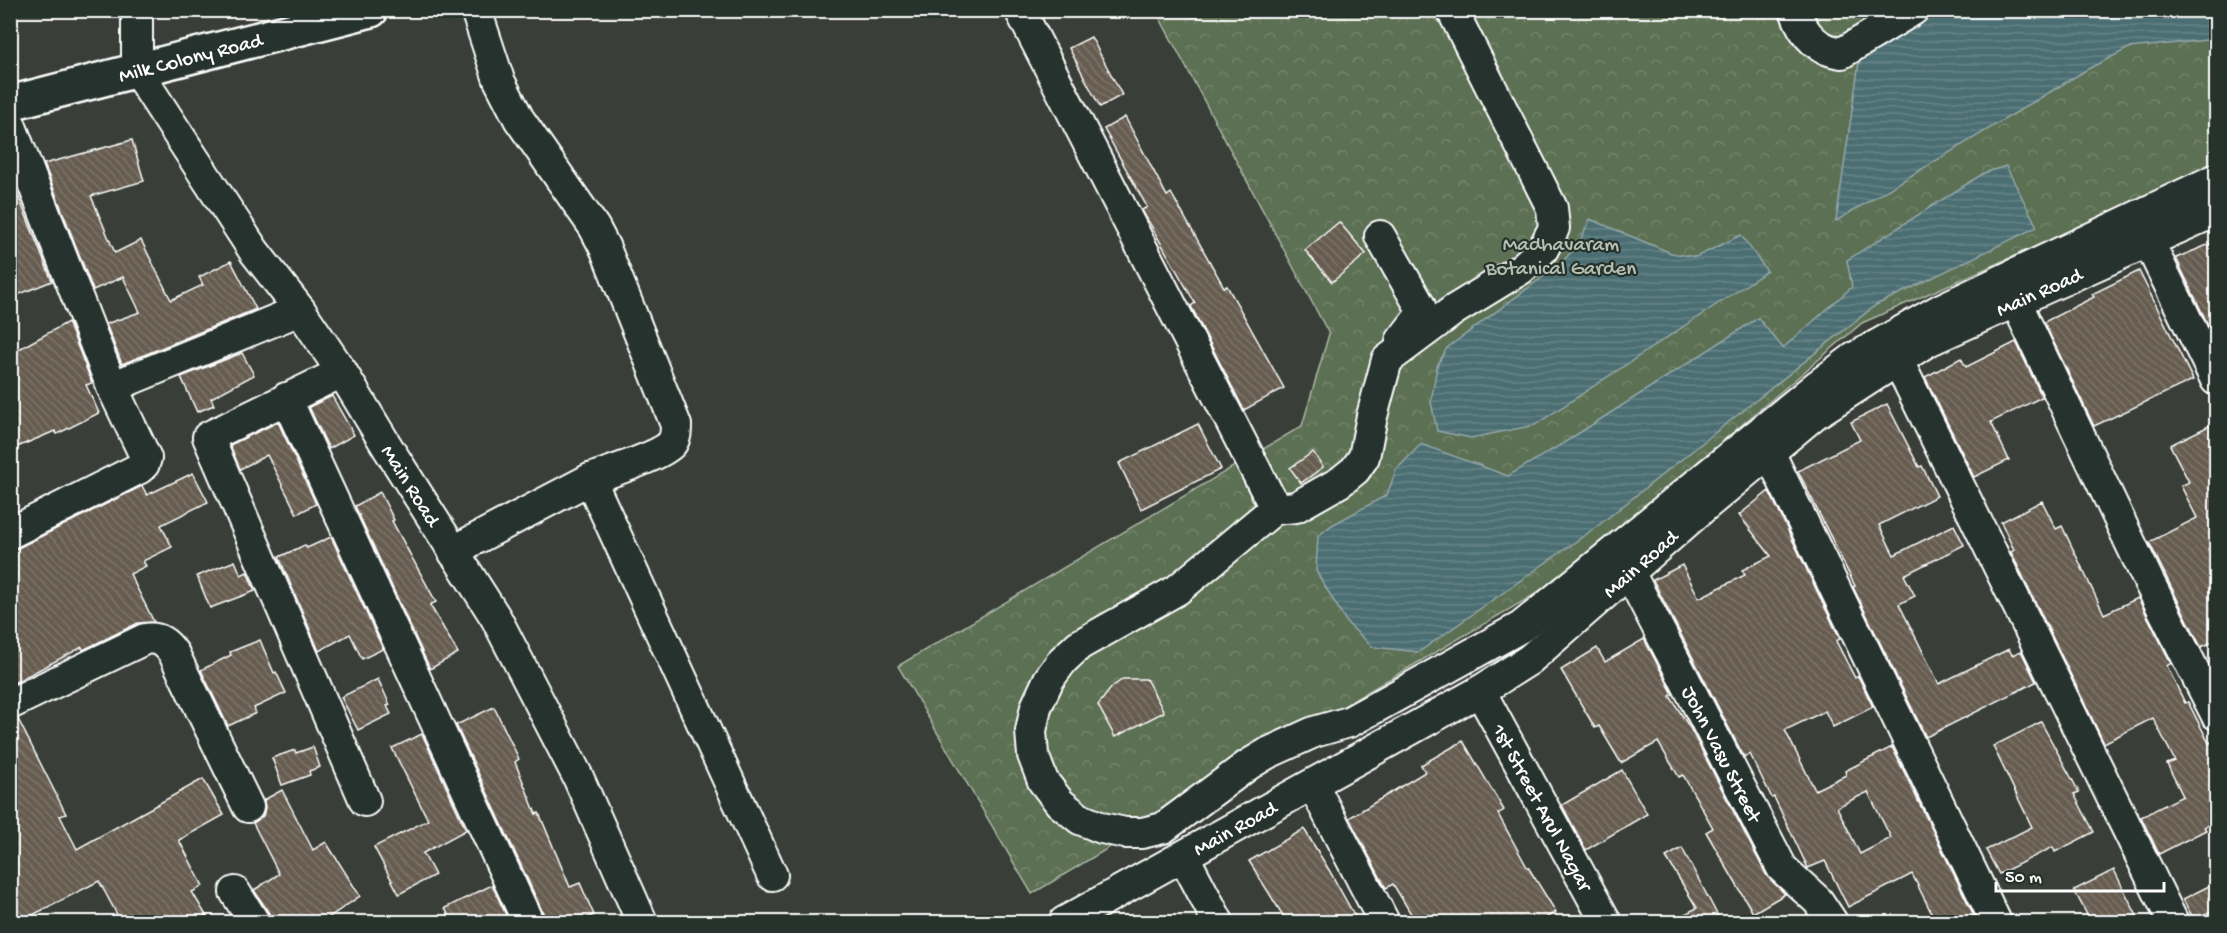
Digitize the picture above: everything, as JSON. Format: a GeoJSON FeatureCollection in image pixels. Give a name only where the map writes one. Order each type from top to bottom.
{"type":"FeatureCollection","features":[{"type":"Feature","properties":{"kind":"main road","name":"Milk Colony Road"},"geometry":{"type":"LineString","coordinates":[[10,104],[370,10]]}},
{"type":"Feature","properties":{"kind":"street"},"geometry":{"type":"LineString","coordinates":[[137,10],[137,71]]}},
{"type":"Feature","properties":{"kind":"street"},"geometry":{"type":"LineString","coordinates":[[454,553],[470,542],[590,479],[662,451],[673,442],[676,433],[676,425],[605,248],[594,227],[509,102],[476,10]]}},
{"type":"Feature","properties":{"kind":"street"},"geometry":{"type":"LineString","coordinates":[[1020,10],[1270,500],[1278,506],[1296,507],[1340,482],[1360,464],[1365,457],[1372,417],[1387,360],[1421,315],[1415,296],[1380,236]]}},
{"type":"Feature","properties":{"kind":"street"},"geometry":{"type":"LineString","coordinates":[[1387,360],[1454,310],[1521,269],[1543,249],[1554,228],[1552,208],[1452,10]]}},
{"type":"Feature","properties":{"kind":"street"},"geometry":{"type":"LineString","coordinates":[[1795,10],[1809,38],[1831,52],[1842,53],[1913,10]]}},
{"type":"Feature","properties":{"kind":"street","name":"Main Road"},"geometry":{"type":"LineString","coordinates":[[137,71],[254,251],[300,310],[342,372],[496,618],[578,777],[642,922]]}},
{"type":"Feature","properties":{"kind":"street"},"geometry":{"type":"LineString","coordinates":[[10,124],[112,387],[147,458],[144,465],[10,532]]}},
{"type":"Feature","properties":{"kind":"street"},"geometry":{"type":"LineString","coordinates":[[1278,506],[1178,590],[1079,645],[1049,679],[1036,707],[1031,731],[1033,755],[1043,781],[1060,803],[1080,819],[1102,828],[1125,833],[1142,833],[1163,828],[1248,765],[1268,753],[1314,732],[1349,722],[1521,627],[1854,358],[1980,289],[2217,179]]}},
{"type":"Feature","properties":{"kind":"street","name":"Main Road"},"geometry":{"type":"LineString","coordinates":[[1064,922],[1480,691],[1529,660],[1705,506],[1815,414],[1897,359],[1928,341],[2217,211]]}},
{"type":"Feature","properties":{"kind":"street"},"geometry":{"type":"LineString","coordinates":[[2148,241],[2217,380]]}},
{"type":"Feature","properties":{"kind":"street"},"geometry":{"type":"LineString","coordinates":[[2016,302],[2148,580],[2217,714]]}},
{"type":"Feature","properties":{"kind":"street"},"geometry":{"type":"LineString","coordinates":[[112,387],[300,310]]}},
{"type":"Feature","properties":{"kind":"street"},"geometry":{"type":"LineString","coordinates":[[1897,359],[2174,922]]}},
{"type":"Feature","properties":{"kind":"street"},"geometry":{"type":"LineString","coordinates":[[342,372],[208,437],[365,801]]}},
{"type":"Feature","properties":{"kind":"street"},"geometry":{"type":"LineString","coordinates":[[286,398],[528,922]]}},
{"type":"Feature","properties":{"kind":"street"},"geometry":{"type":"LineString","coordinates":[[1769,452],[1996,922]]}},
{"type":"Feature","properties":{"kind":"street"},"geometry":{"type":"LineString","coordinates":[[590,479],[772,875]]}},
{"type":"Feature","properties":{"kind":"street","name":"John Vasu Street"},"geometry":{"type":"LineString","coordinates":[[1630,574],[1782,868],[1818,901],[1832,922]]}},
{"type":"Feature","properties":{"kind":"street"},"geometry":{"type":"LineString","coordinates":[[10,704],[145,639],[160,639],[168,644],[174,654],[248,807]]}},
{"type":"Feature","properties":{"kind":"street","name":"1st Street Arul Nagar"},"geometry":{"type":"LineString","coordinates":[[1480,691],[1606,922]]}},
{"type":"Feature","properties":{"kind":"street"},"geometry":{"type":"LineString","coordinates":[[1313,785],[1384,922]]}},
{"type":"Feature","properties":{"kind":"street"},"geometry":{"type":"LineString","coordinates":[[1184,857],[1218,922]]}},
{"type":"Feature","properties":{"kind":"street"},"geometry":{"type":"LineString","coordinates":[[235,892],[254,922]]}},
{"type":"Feature","properties":{"kind":"green space","name":"Madhavaram Botanical Garden"},"geometry":{"type":"Polygon","coordinates":[[[1156,11],[2216,11],[2216,167],[1862,323],[1556,582],[1369,691],[1032,894],[898,666],[1302,426],[1329,334],[1156,11]]]}},
{"type":"Feature","properties":{"kind":"water"},"geometry":{"type":"Polygon","coordinates":[[[1928,11],[2216,11],[2216,39],[2129,48],[2088,69],[1836,221],[1860,55],[1928,11]]]}},
{"type":"Feature","properties":{"kind":"water"},"geometry":{"type":"Polygon","coordinates":[[[2006,166],[2037,227],[1876,305],[1595,528],[1419,652],[1373,647],[1347,623],[1316,571],[1318,536],[1332,525],[1387,495],[1396,470],[1421,444],[1508,476],[1758,318],[1783,348],[1852,287],[1847,260],[1984,173],[2006,166]]]}},
{"type":"Feature","properties":{"kind":"water"},"geometry":{"type":"Polygon","coordinates":[[[1590,219],[1671,253],[1696,257],[1741,235],[1767,271],[1535,425],[1471,438],[1437,431],[1431,402],[1437,366],[1447,348],[1559,265],[1578,245],[1590,219]]]}},
{"type":"Feature","properties":{"kind":"building"},"geometry":{"type":"Polygon","coordinates":[[[1091,37],[1122,95],[1100,107],[1069,48],[1091,37]]]}},
{"type":"Feature","properties":{"kind":"building"},"geometry":{"type":"Polygon","coordinates":[[[1125,117],[1167,196],[1171,193],[1224,287],[1227,286],[1284,388],[1244,410],[1191,306],[1195,303],[1142,210],[1147,207],[1104,129],[1125,117]]]}},
{"type":"Feature","properties":{"kind":"building"},"geometry":{"type":"Polygon","coordinates":[[[132,140],[144,181],[91,196],[115,253],[141,240],[171,300],[203,285],[199,277],[231,261],[256,309],[122,364],[106,324],[140,312],[123,277],[93,290],[44,164],[132,140]]]}},
{"type":"Feature","properties":{"kind":"building"},"geometry":{"type":"Polygon","coordinates":[[[10,175],[52,281],[10,298],[10,175]]]}},
{"type":"Feature","properties":{"kind":"building"},"geometry":{"type":"Polygon","coordinates":[[[1339,222],[1366,254],[1332,282],[1305,250],[1339,222]]]}},
{"type":"Feature","properties":{"kind":"building"},"geometry":{"type":"Polygon","coordinates":[[[2217,241],[2217,325],[2210,329],[2176,258],[2217,241]]]}},
{"type":"Feature","properties":{"kind":"building"},"geometry":{"type":"Polygon","coordinates":[[[2139,271],[2193,380],[2094,426],[2044,322],[2094,297],[2092,294],[2139,271]]]}},
{"type":"Feature","properties":{"kind":"building"},"geometry":{"type":"Polygon","coordinates":[[[68,322],[92,383],[86,385],[99,413],[57,434],[55,431],[10,450],[10,354],[68,322]]]}},
{"type":"Feature","properties":{"kind":"building"},"geometry":{"type":"Polygon","coordinates":[[[2016,342],[2042,397],[1991,422],[2009,460],[1974,477],[1925,377],[1961,358],[1966,367],[2016,342]]]}},
{"type":"Feature","properties":{"kind":"building"},"geometry":{"type":"Polygon","coordinates":[[[242,353],[254,375],[211,398],[214,405],[197,412],[181,377],[242,353]]]}},
{"type":"Feature","properties":{"kind":"building"},"geometry":{"type":"Polygon","coordinates":[[[332,396],[354,435],[329,449],[309,407],[332,396]]]}},
{"type":"Feature","properties":{"kind":"building"},"geometry":{"type":"Polygon","coordinates":[[[1887,404],[1919,467],[1922,466],[1937,496],[1879,525],[1894,555],[1954,525],[1964,545],[1904,575],[1915,596],[1899,604],[1939,684],[2009,649],[2012,655],[2021,651],[2036,682],[1926,737],[1798,471],[1860,440],[1851,422],[1887,404]]]}},
{"type":"Feature","properties":{"kind":"building"},"geometry":{"type":"Polygon","coordinates":[[[278,422],[316,504],[297,514],[267,455],[240,469],[230,445],[278,422]]]}},
{"type":"Feature","properties":{"kind":"building"},"geometry":{"type":"Polygon","coordinates":[[[2217,422],[2217,557],[2212,548],[2208,549],[2217,566],[2217,640],[2201,647],[2149,542],[2197,518],[2181,486],[2189,482],[2170,445],[2217,422]]]}},
{"type":"Feature","properties":{"kind":"building"},"geometry":{"type":"Polygon","coordinates":[[[1198,424],[1221,469],[1141,509],[1119,463],[1198,424]]]}},
{"type":"Feature","properties":{"kind":"building"},"geometry":{"type":"Polygon","coordinates":[[[1313,452],[1323,467],[1301,483],[1290,468],[1313,452]]]}},
{"type":"Feature","properties":{"kind":"building"},"geometry":{"type":"Polygon","coordinates":[[[193,473],[208,502],[161,525],[172,547],[143,561],[146,566],[130,574],[154,622],[138,623],[83,650],[82,647],[10,685],[10,550],[142,486],[147,495],[193,473]]]}},
{"type":"Feature","properties":{"kind":"building"},"geometry":{"type":"Polygon","coordinates":[[[1769,491],[1840,639],[1836,641],[1855,678],[1858,676],[1873,707],[1833,727],[1825,711],[1785,730],[1815,790],[1846,775],[1845,771],[1892,747],[1977,922],[1936,922],[1912,874],[1848,907],[1825,861],[1808,868],[1774,797],[1772,798],[1750,754],[1744,757],[1653,580],[1682,565],[1699,598],[1745,575],[1742,570],[1771,556],[1739,515],[1769,491]],[[1868,792],[1837,807],[1860,854],[1891,838],[1868,792]]]}},
{"type":"Feature","properties":{"kind":"building"},"geometry":{"type":"Polygon","coordinates":[[[380,492],[394,520],[392,521],[436,602],[430,605],[458,653],[430,669],[355,506],[380,492]]]}},
{"type":"Feature","properties":{"kind":"building"},"geometry":{"type":"Polygon","coordinates":[[[2042,501],[2056,529],[2062,526],[2104,614],[2138,598],[2171,663],[2167,666],[2185,703],[2188,702],[2209,743],[2212,742],[2217,751],[2217,820],[2204,827],[2206,830],[2159,854],[2141,817],[2183,796],[2167,764],[2175,761],[2153,718],[2104,743],[2011,552],[2014,550],[2001,522],[2042,501]]]}},
{"type":"Feature","properties":{"kind":"building"},"geometry":{"type":"Polygon","coordinates":[[[331,537],[383,649],[362,659],[350,634],[319,651],[279,557],[305,545],[307,548],[331,537]]]}},
{"type":"Feature","properties":{"kind":"building"},"geometry":{"type":"Polygon","coordinates":[[[235,561],[241,575],[247,572],[255,591],[210,608],[197,576],[235,561]]]}},
{"type":"Feature","properties":{"kind":"building"},"geometry":{"type":"Polygon","coordinates":[[[1644,639],[1673,694],[1670,696],[1690,728],[1767,876],[1785,894],[1753,913],[1706,832],[1713,828],[1683,775],[1679,777],[1658,742],[1621,763],[1599,726],[1595,728],[1561,670],[1597,648],[1605,662],[1644,639]]]}},
{"type":"Feature","properties":{"kind":"building"},"geometry":{"type":"Polygon","coordinates":[[[260,640],[274,673],[276,672],[286,693],[254,708],[256,713],[228,726],[201,670],[231,655],[230,652],[260,640]]]}},
{"type":"Feature","properties":{"kind":"building"},"geometry":{"type":"Polygon","coordinates":[[[378,679],[390,705],[387,706],[391,714],[358,730],[341,697],[378,679]]]}},
{"type":"Feature","properties":{"kind":"building"},"geometry":{"type":"Polygon","coordinates":[[[1123,679],[1146,679],[1164,712],[1115,737],[1098,705],[1112,687],[1123,679]]]}},
{"type":"Feature","properties":{"kind":"building"},"geometry":{"type":"Polygon","coordinates":[[[494,707],[519,759],[515,762],[536,814],[539,813],[570,887],[580,883],[594,915],[575,922],[545,922],[544,915],[456,725],[494,707]]]}},
{"type":"Feature","properties":{"kind":"building"},"geometry":{"type":"Polygon","coordinates":[[[18,719],[66,814],[60,816],[77,849],[203,779],[224,815],[179,840],[203,886],[192,892],[210,922],[121,922],[99,881],[19,922],[10,922],[10,721],[18,719]]]}},
{"type":"Feature","properties":{"kind":"building"},"geometry":{"type":"Polygon","coordinates":[[[2041,722],[2079,792],[2074,794],[2094,832],[2055,852],[2053,847],[1999,874],[1986,850],[2032,827],[1993,746],[2041,722]]]}},
{"type":"Feature","properties":{"kind":"building"},"geometry":{"type":"Polygon","coordinates":[[[422,734],[466,830],[423,853],[435,875],[399,894],[374,847],[428,820],[392,748],[422,734]]]}},
{"type":"Feature","properties":{"kind":"building"},"geometry":{"type":"Polygon","coordinates":[[[1463,741],[1504,810],[1498,814],[1527,867],[1556,912],[1539,922],[1416,922],[1393,884],[1386,888],[1349,818],[1425,772],[1421,765],[1463,741]]]}},
{"type":"Feature","properties":{"kind":"building"},"geometry":{"type":"Polygon","coordinates":[[[313,747],[320,767],[309,771],[310,775],[282,785],[272,758],[313,747]]]}},
{"type":"Feature","properties":{"kind":"building"},"geometry":{"type":"Polygon","coordinates":[[[1622,770],[1647,814],[1586,850],[1562,805],[1622,770]]]}},
{"type":"Feature","properties":{"kind":"building"},"geometry":{"type":"Polygon","coordinates":[[[282,790],[313,850],[326,842],[360,896],[322,922],[271,922],[269,913],[254,890],[279,874],[253,823],[263,816],[264,800],[282,790]]]}},
{"type":"Feature","properties":{"kind":"building"},"geometry":{"type":"Polygon","coordinates":[[[1304,829],[1358,922],[1287,922],[1249,861],[1304,829]]]}},
{"type":"Feature","properties":{"kind":"building"},"geometry":{"type":"Polygon","coordinates":[[[1682,848],[1721,922],[1669,922],[1697,908],[1666,857],[1682,848]]]}},
{"type":"Feature","properties":{"kind":"building"},"geometry":{"type":"Polygon","coordinates":[[[2114,870],[2140,922],[2091,922],[2074,890],[2114,870]]]}},
{"type":"Feature","properties":{"kind":"building"},"geometry":{"type":"Polygon","coordinates":[[[2217,882],[2217,908],[2194,920],[2183,899],[2217,882]]]}},
{"type":"Feature","properties":{"kind":"building"},"geometry":{"type":"Polygon","coordinates":[[[492,885],[507,917],[496,922],[452,922],[445,908],[492,885]]]}}]}
